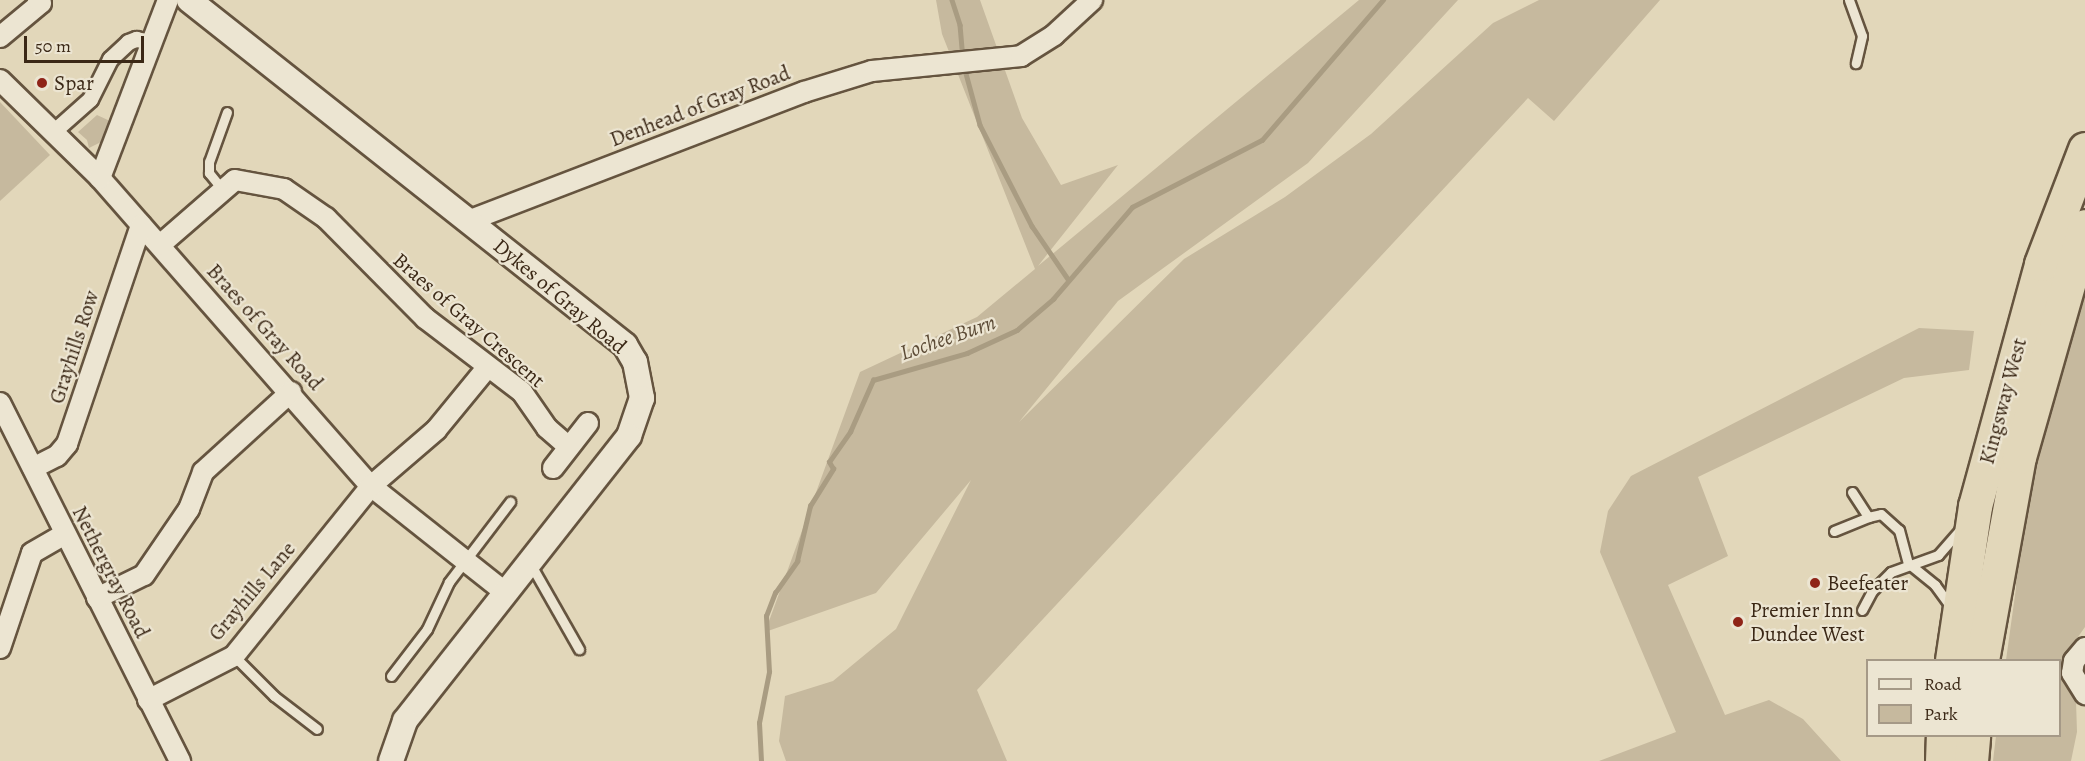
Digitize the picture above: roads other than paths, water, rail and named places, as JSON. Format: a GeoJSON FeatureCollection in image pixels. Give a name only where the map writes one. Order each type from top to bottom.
{"type":"FeatureCollection","features":[{"type":"Feature","properties":{"kind":"highway","name":"Kingsway West"},"geometry":{"type":"LineString","coordinates":[[1952,659],[1975,506],[2041,264],[2085,149]]}},
{"type":"Feature","properties":{"kind":"highway","name":"Kingsway West"},"geometry":{"type":"LineString","coordinates":[[1982,659],[2019,457],[2085,226]]}},
{"type":"Feature","properties":{"kind":"highway"},"geometry":{"type":"LineString","coordinates":[[1942,761],[1943,737]]}},
{"type":"Feature","properties":{"kind":"highway"},"geometry":{"type":"LineString","coordinates":[[1971,761],[1973,737]]}},
{"type":"Feature","properties":{"kind":"street"},"geometry":{"type":"LineString","coordinates":[[0,37],[41,3],[38,0]]}},
{"type":"Feature","properties":{"kind":"street"},"geometry":{"type":"LineString","coordinates":[[100,178],[168,0]]}},
{"type":"Feature","properties":{"kind":"street","name":"Dykes of Gray Road"},"geometry":{"type":"LineString","coordinates":[[189,0],[625,345],[635,362],[642,398],[629,436],[405,721],[391,761]]}},
{"type":"Feature","properties":{"kind":"street","name":"Denhead of Gray Road"},"geometry":{"type":"LineString","coordinates":[[468,221],[804,92],[872,71],[1022,56],[1054,35],[1092,0]]}},
{"type":"Feature","properties":{"kind":"street"},"geometry":{"type":"LineString","coordinates":[[54,131],[90,99],[110,59],[128,42],[136,39],[151,42]]}},
{"type":"Feature","properties":{"kind":"street","name":"Braes of Gray Road"},"geometry":{"type":"LineString","coordinates":[[0,80],[100,178],[291,392],[370,486],[506,593]]}},
{"type":"Feature","properties":{"kind":"street","name":"Braes of Gray Crescent"},"geometry":{"type":"LineString","coordinates":[[160,245],[235,180],[255,181],[284,189],[311,206],[398,295],[487,368],[522,392],[547,428],[569,447]]}},
{"type":"Feature","properties":{"kind":"street","name":"Grayhills Row"},"geometry":{"type":"LineString","coordinates":[[33,468],[57,456],[67,444],[141,225]]}},
{"type":"Feature","properties":{"kind":"street","name":"Grayhills Lane"},"geometry":{"type":"LineString","coordinates":[[148,700],[234,656],[370,486],[436,430],[487,368]]}},
{"type":"Feature","properties":{"kind":"street"},"geometry":{"type":"LineString","coordinates":[[97,598],[144,575],[189,509],[203,472],[291,392]]}},
{"type":"Feature","properties":{"kind":"street","name":"Nethergray Road"},"geometry":{"type":"LineString","coordinates":[[0,404],[180,761]]}},
{"type":"Feature","properties":{"kind":"street"},"geometry":{"type":"LineString","coordinates":[[553,468],[588,423]]}},
{"type":"Feature","properties":{"kind":"street"},"geometry":{"type":"LineString","coordinates":[[0,648],[32,553],[65,534]]}},
{"type":"Feature","properties":{"kind":"street"},"geometry":{"type":"LineString","coordinates":[[2085,648],[2074,661],[2072,673],[2085,694]]}},
{"type":"Feature","properties":{"kind":"lane"},"geometry":{"type":"LineString","coordinates":[[1849,0],[1862,36],[1856,63]]}},
{"type":"Feature","properties":{"kind":"lane"},"geometry":{"type":"LineString","coordinates":[[222,189],[209,173],[209,162],[227,112]]}},
{"type":"Feature","properties":{"kind":"lane"},"geometry":{"type":"LineString","coordinates":[[1852,492],[1868,517]]}},
{"type":"Feature","properties":{"kind":"lane"},"geometry":{"type":"LineString","coordinates":[[391,676],[427,629],[441,596],[464,561],[510,501]]}},
{"type":"Feature","properties":{"kind":"lane"},"geometry":{"type":"LineString","coordinates":[[1862,610],[1872,591],[1891,572],[1908,562],[1929,559],[1951,544],[1975,506]]}},
{"type":"Feature","properties":{"kind":"lane"},"geometry":{"type":"LineString","coordinates":[[1834,531],[1881,514],[1899,530],[1908,562],[1935,585],[1958,616]]}},
{"type":"Feature","properties":{"kind":"lane"},"geometry":{"type":"LineString","coordinates":[[530,563],[579,650]]}},
{"type":"Feature","properties":{"kind":"lane"},"geometry":{"type":"LineString","coordinates":[[234,656],[274,696],[316,729]]}},
{"type":"Feature","properties":{"kind":"waterway"},"geometry":{"type":"LineString","coordinates":[[952,0],[960,25],[963,57]]}},
{"type":"Feature","properties":{"kind":"waterway","name":"Lochee Burn"},"geometry":{"type":"LineString","coordinates":[[761,761],[759,723],[769,672],[766,616],[775,593],[797,561],[810,506],[833,469],[829,462],[850,432],[873,380],[967,353],[1017,330],[1053,299],[1132,207],[1262,140],[1383,0]]}},
{"type":"Feature","properties":{"kind":"waterway"},"geometry":{"type":"LineString","coordinates":[[964,66],[980,125],[1032,226],[1068,279]]}},
{"type":"Feature","properties":{"kind":"place","name":"Spar"},"geometry":{"type":"Point","coordinates":[42,83]}},
{"type":"Feature","properties":{"kind":"place","name":"Beefeater"},"geometry":{"type":"Point","coordinates":[1815,583]}},
{"type":"Feature","properties":{"kind":"place","name":"Premier Inn Dundee West"},"geometry":{"type":"Point","coordinates":[1738,622]}}]}
